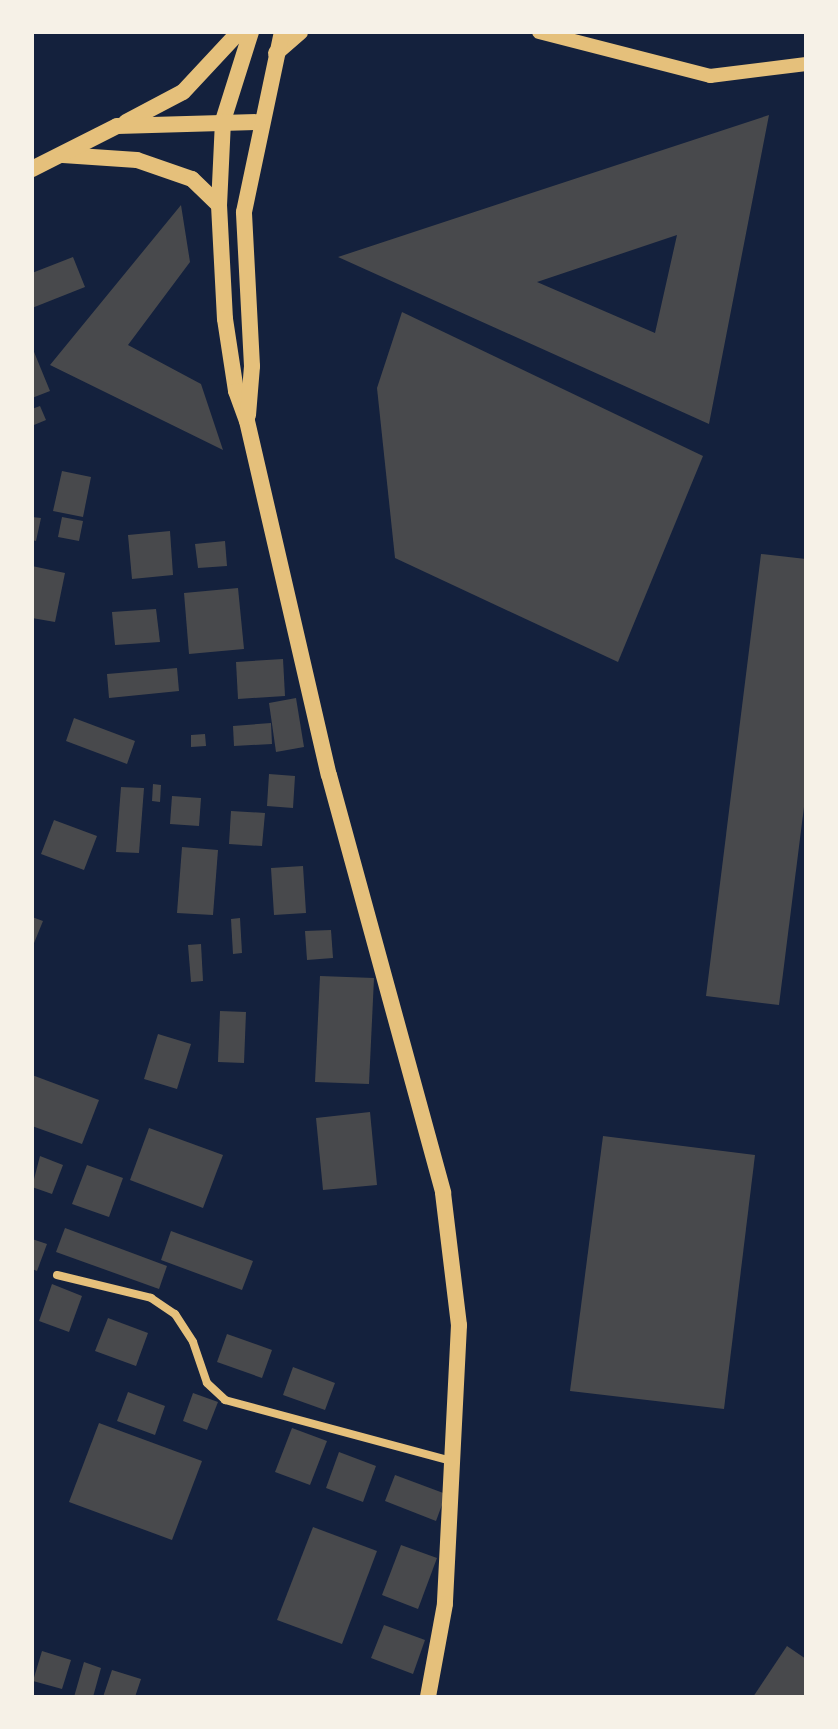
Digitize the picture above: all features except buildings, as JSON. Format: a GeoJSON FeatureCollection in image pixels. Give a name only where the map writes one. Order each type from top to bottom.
{"type":"FeatureCollection","features":[{"type":"Feature","properties":{"kind":"main road"},"geometry":{"type":"LineString","coordinates":[[32,169],[183,92],[239,32]]}},
{"type":"Feature","properties":{"kind":"main road"},"geometry":{"type":"LineString","coordinates":[[251,32],[223,121],[219,205],[225,319],[236,391],[247,421],[329,775],[443,1193],[459,1325],[445,1604],[428,1697]]}},
{"type":"Feature","properties":{"kind":"main road"},"geometry":{"type":"LineString","coordinates":[[247,421],[252,366],[244,212],[282,32]]}},
{"type":"Feature","properties":{"kind":"main road"},"geometry":{"type":"LineString","coordinates":[[275,54],[300,32]]}},
{"type":"Feature","properties":{"kind":"main road"},"geometry":{"type":"LineString","coordinates":[[117,126],[262,122]]}},
{"type":"Feature","properties":{"kind":"main road"},"geometry":{"type":"LineString","coordinates":[[60,155],[137,160],[192,179],[219,205]]}},
{"type":"Feature","properties":{"kind":"street"},"geometry":{"type":"LineString","coordinates":[[539,32],[710,76],[806,64]]}},
{"type":"Feature","properties":{"kind":"street"},"geometry":{"type":"LineString","coordinates":[[57,1275],[151,1298],[175,1314],[193,1342],[207,1383],[225,1400],[452,1462]]}}]}
